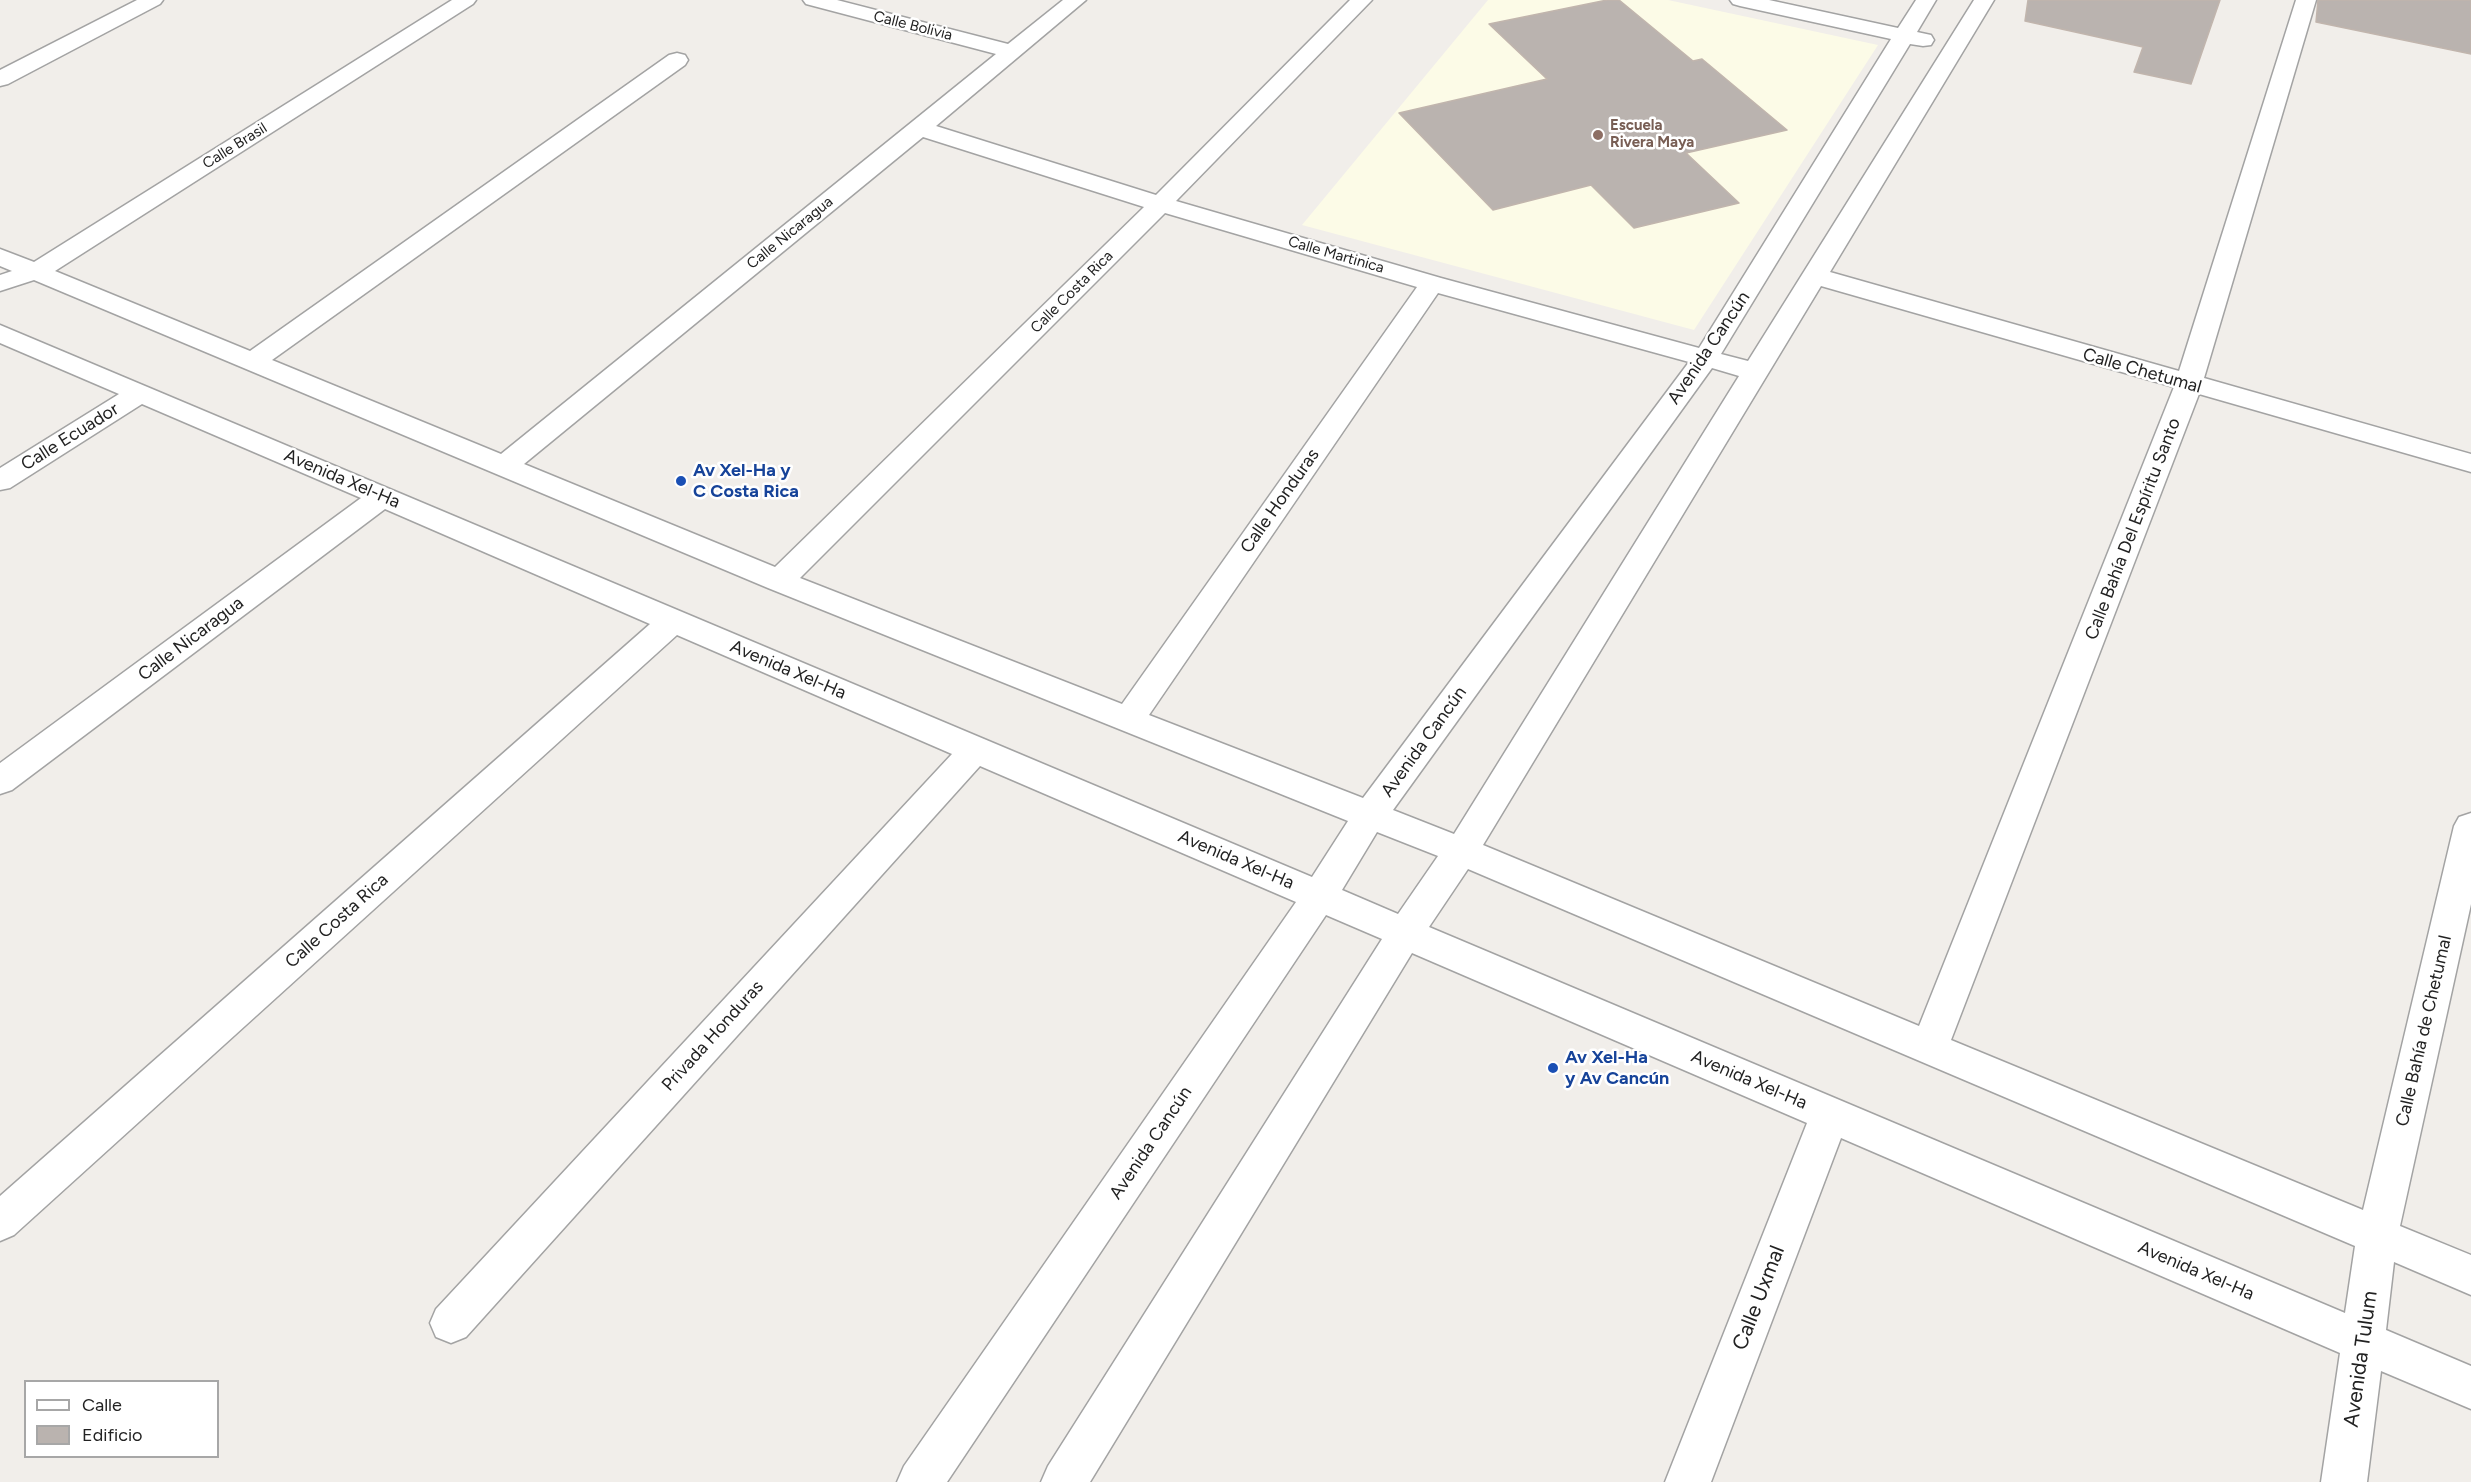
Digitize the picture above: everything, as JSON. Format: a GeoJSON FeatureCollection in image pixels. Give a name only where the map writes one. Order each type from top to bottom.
{"type":"FeatureCollection","features":[{"type":"Feature","properties":{"kind":"street"},"geometry":{"type":"LineString","coordinates":[[0,79],[153,0]]}},
{"type":"Feature","properties":{"kind":"street","name":"Calle Brasil"},"geometry":{"type":"LineString","coordinates":[[0,283],[37,271],[466,0]]}},
{"type":"Feature","properties":{"kind":"street","name":"Calle Bolivia"},"geometry":{"type":"LineString","coordinates":[[813,0],[1012,51]]}},
{"type":"Feature","properties":{"kind":"street","name":"Calle Nicaragua"},"geometry":{"type":"LineString","coordinates":[[503,467],[1076,0]]}},
{"type":"Feature","properties":{"kind":"street","name":"Calle Costa Rica"},"geometry":{"type":"LineString","coordinates":[[779,581],[1160,204],[1362,0]]}},
{"type":"Feature","properties":{"kind":"street"},"geometry":{"type":"LineString","coordinates":[[1740,0],[1953,48]]}},
{"type":"Feature","properties":{"kind":"street","name":"Avenida Cancún"},"geometry":{"type":"LineString","coordinates":[[920,1482],[1320,895],[1370,815],[1705,359],[1926,0]]}},
{"type":"Feature","properties":{"kind":"street"},"geometry":{"type":"LineString","coordinates":[[1064,1482],[1405,933],[1461,851],[1984,0]]}},
{"type":"Feature","properties":{"kind":"street","name":"Calle Bahía Del Espíritu Santo"},"geometry":{"type":"LineString","coordinates":[[1929,1048],[2190,384],[2306,0]]}},
{"type":"Feature","properties":{"kind":"street"},"geometry":{"type":"LineString","coordinates":[[252,362],[677,60]]}},
{"type":"Feature","properties":{"kind":"street","name":"Calle Martinica"},"geometry":{"type":"LineString","coordinates":[[919,128],[1160,204],[1432,283],[1756,372]]}},
{"type":"Feature","properties":{"kind":"street"},"geometry":{"type":"LineString","coordinates":[[0,257],[779,581],[1461,851],[2471,1275]]}},
{"type":"Feature","properties":{"kind":"street","name":"Calle Chetumal"},"geometry":{"type":"LineString","coordinates":[[1815,276],[2471,463]]}},
{"type":"Feature","properties":{"kind":"street","name":"Calle Honduras"},"geometry":{"type":"LineString","coordinates":[[1129,719],[1432,283]]}},
{"type":"Feature","properties":{"kind":"street","name":"Avenida Xel-Ha"},"geometry":{"type":"LineString","coordinates":[[0,333],[2471,1388]]}},
{"type":"Feature","properties":{"kind":"street","name":"Calle Ecuador"},"geometry":{"type":"LineString","coordinates":[[0,481],[140,393]]}},
{"type":"Feature","properties":{"kind":"street","name":"Calle Nicaragua"},"geometry":{"type":"LineString","coordinates":[[0,781],[383,496]]}},
{"type":"Feature","properties":{"kind":"street","name":"Calle Costa Rica"},"geometry":{"type":"LineString","coordinates":[[0,1222],[673,621]]}},
{"type":"Feature","properties":{"kind":"street","name":"Privada Honduras"},"geometry":{"type":"LineString","coordinates":[[451,1323],[975,750]]}},
{"type":"Feature","properties":{"kind":"street","name":"Calle Bahía de Chetumal"},"geometry":{"type":"LineString","coordinates":[[2377,1236],[2471,826]]}},
{"type":"Feature","properties":{"kind":"street","name":"Calle Uxmal"},"geometry":{"type":"LineString","coordinates":[[1689,1482],[1830,1114]]}},
{"type":"Feature","properties":{"kind":"street","name":"Avenida Tulum"},"geometry":{"type":"LineString","coordinates":[[2344,1482],[2377,1236]]}},
{"type":"Feature","properties":{"kind":"shaded area","name":"Escuela Rivera Maya"},"geometry":{"type":"Polygon","coordinates":[[[1488,0],[1668,0],[1878,45],[1694,330],[1302,225],[1488,0]]]}},
{"type":"Feature","properties":{"kind":"building"},"geometry":{"type":"Polygon","coordinates":[[[1607,0],[1619,0],[1693,61],[1702,59],[1787,130],[1686,153],[1739,203],[1634,228],[1591,185],[1493,210],[1399,113],[1547,79],[1489,24],[1607,0]]]}},
{"type":"Feature","properties":{"kind":"building"},"geometry":{"type":"Polygon","coordinates":[[[2028,0],[2220,0],[2191,84],[2134,72],[2143,47],[2025,21],[2028,0]]]}},
{"type":"Feature","properties":{"kind":"building"},"geometry":{"type":"Polygon","coordinates":[[[2318,0],[2471,0],[2471,54],[2316,22],[2318,0]]]}},
{"type":"Feature","properties":{"kind":"place","name":"Escuela Rivera Maya"},"geometry":{"type":"Point","coordinates":[1598,135]}},
{"type":"Feature","properties":{"kind":"place","name":"Av Xel-Ha y C Costa Rica"},"geometry":{"type":"Point","coordinates":[681,481]}},
{"type":"Feature","properties":{"kind":"place","name":"Av Xel-Ha y Av Cancún"},"geometry":{"type":"Point","coordinates":[1553,1068]}}]}
